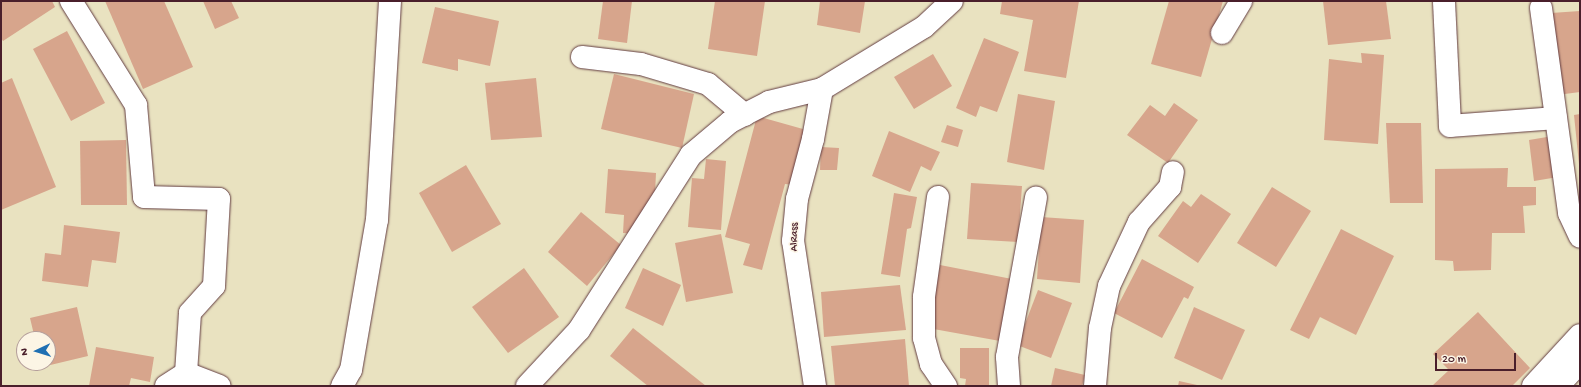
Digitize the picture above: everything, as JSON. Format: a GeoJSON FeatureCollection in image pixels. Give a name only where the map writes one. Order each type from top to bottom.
{"type":"FeatureCollection","features":[{"type":"Feature","properties":{"kind":"street"},"geometry":{"type":"LineString","coordinates":[[71,1],[136,105],[144,196],[219,199],[214,286],[190,312],[186,373]]}},
{"type":"Feature","properties":{"kind":"street"},"geometry":{"type":"LineString","coordinates":[[342,386],[351,370],[377,220],[390,1]]}},
{"type":"Feature","properties":{"kind":"street"},"geometry":{"type":"LineString","coordinates":[[527,386],[579,330],[691,155],[730,122],[768,102],[822,89],[924,27],[952,1]]}},
{"type":"Feature","properties":{"kind":"street"},"geometry":{"type":"LineString","coordinates":[[1222,32],[1241,1]]}},
{"type":"Feature","properties":{"kind":"street"},"geometry":{"type":"LineString","coordinates":[[1444,2],[1450,126],[1556,118]]}},
{"type":"Feature","properties":{"kind":"street"},"geometry":{"type":"LineString","coordinates":[[1541,8],[1569,213],[1580,237]]}},
{"type":"Feature","properties":{"kind":"street"},"geometry":{"type":"LineString","coordinates":[[582,57],[641,64],[708,84],[745,115]]}},
{"type":"Feature","properties":{"kind":"street","name":"AlRass"},"geometry":{"type":"LineString","coordinates":[[815,386],[793,241],[797,199],[813,139],[822,89]]}},
{"type":"Feature","properties":{"kind":"street"},"geometry":{"type":"LineString","coordinates":[[1095,386],[1100,328],[1110,286],[1139,222],[1170,187],[1173,172]]}},
{"type":"Feature","properties":{"kind":"street"},"geometry":{"type":"LineString","coordinates":[[938,197],[924,297],[924,338],[931,364],[946,386]]}},
{"type":"Feature","properties":{"kind":"street"},"geometry":{"type":"LineString","coordinates":[[1009,386],[1007,357],[1036,198]]}},
{"type":"Feature","properties":{"kind":"street"},"geometry":{"type":"LineString","coordinates":[[1533,386],[1562,357],[1580,335]]}},
{"type":"Feature","properties":{"kind":"street"},"geometry":{"type":"LineString","coordinates":[[1558,386],[1580,362]]}},
{"type":"Feature","properties":{"kind":"street"},"geometry":{"type":"LineString","coordinates":[[166,386],[186,373]]}},
{"type":"Feature","properties":{"kind":"street"},"geometry":{"type":"LineString","coordinates":[[186,373],[220,386]]}},
{"type":"Feature","properties":{"kind":"building"},"geometry":{"type":"Polygon","coordinates":[[[1,1],[52,1],[55,7],[3,41],[1,38],[1,1]]]}},
{"type":"Feature","properties":{"kind":"building"},"geometry":{"type":"Polygon","coordinates":[[[105,1],[164,1],[193,67],[143,89],[105,1]]]}},
{"type":"Feature","properties":{"kind":"building"},"geometry":{"type":"Polygon","coordinates":[[[203,1],[231,1],[239,18],[215,29],[203,1]]]}},
{"type":"Feature","properties":{"kind":"building"},"geometry":{"type":"Polygon","coordinates":[[[603,1],[632,1],[627,43],[598,39],[603,1]]]}},
{"type":"Feature","properties":{"kind":"building"},"geometry":{"type":"Polygon","coordinates":[[[715,1],[765,1],[757,56],[708,49],[715,1]]]}},
{"type":"Feature","properties":{"kind":"building"},"geometry":{"type":"Polygon","coordinates":[[[820,1],[865,1],[860,33],[817,25],[820,1]]]}},
{"type":"Feature","properties":{"kind":"building"},"geometry":{"type":"Polygon","coordinates":[[[1002,1],[1079,1],[1066,78],[1024,71],[1033,20],[1000,14],[1002,1]]]}},
{"type":"Feature","properties":{"kind":"building"},"geometry":{"type":"Polygon","coordinates":[[[1169,1],[1223,1],[1201,77],[1151,64],[1169,1]]]}},
{"type":"Feature","properties":{"kind":"building"},"geometry":{"type":"Polygon","coordinates":[[[1323,1],[1386,1],[1391,39],[1328,45],[1323,1]]]}},
{"type":"Feature","properties":{"kind":"building"},"geometry":{"type":"Polygon","coordinates":[[[435,7],[499,21],[490,66],[458,59],[458,71],[422,63],[435,7]]]}},
{"type":"Feature","properties":{"kind":"building"},"geometry":{"type":"Polygon","coordinates":[[[1580,11],[1580,92],[1557,95],[1551,13],[1580,11]]]}},
{"type":"Feature","properties":{"kind":"building"},"geometry":{"type":"Polygon","coordinates":[[[67,31],[105,103],[71,121],[33,49],[67,31]]]}},
{"type":"Feature","properties":{"kind":"building"},"geometry":{"type":"Polygon","coordinates":[[[984,38],[1019,52],[997,112],[980,106],[976,117],[956,108],[984,38]]]}},
{"type":"Feature","properties":{"kind":"building"},"geometry":{"type":"Polygon","coordinates":[[[1361,53],[1384,55],[1378,144],[1324,140],[1329,59],[1362,63],[1361,53]]]}},
{"type":"Feature","properties":{"kind":"building"},"geometry":{"type":"Polygon","coordinates":[[[933,54],[952,86],[914,109],[894,77],[933,54]]]}},
{"type":"Feature","properties":{"kind":"building"},"geometry":{"type":"Polygon","coordinates":[[[614,74],[694,94],[682,148],[601,129],[614,74]]]}},
{"type":"Feature","properties":{"kind":"building"},"geometry":{"type":"Polygon","coordinates":[[[12,78],[56,187],[1,210],[1,83],[12,78]]]}},
{"type":"Feature","properties":{"kind":"building"},"geometry":{"type":"Polygon","coordinates":[[[536,78],[542,137],[491,140],[485,83],[536,78]]]}},
{"type":"Feature","properties":{"kind":"building"},"geometry":{"type":"Polygon","coordinates":[[[1018,94],[1055,101],[1044,170],[1007,162],[1018,94]]]}},
{"type":"Feature","properties":{"kind":"building"},"geometry":{"type":"Polygon","coordinates":[[[1174,103],[1198,120],[1168,163],[1127,135],[1150,105],[1165,116],[1174,103]]]}},
{"type":"Feature","properties":{"kind":"building"},"geometry":{"type":"Polygon","coordinates":[[[1580,114],[1580,164],[1579,164],[1574,115],[1580,114]]]}},
{"type":"Feature","properties":{"kind":"building"},"geometry":{"type":"Polygon","coordinates":[[[757,116],[810,131],[795,185],[785,184],[762,270],[743,265],[750,244],[725,237],[757,116]]]}},
{"type":"Feature","properties":{"kind":"building"},"geometry":{"type":"Polygon","coordinates":[[[1386,123],[1421,123],[1423,203],[1390,203],[1386,123]]]}},
{"type":"Feature","properties":{"kind":"building"},"geometry":{"type":"Polygon","coordinates":[[[947,125],[963,130],[958,147],[941,142],[947,125]]]}},
{"type":"Feature","properties":{"kind":"building"},"geometry":{"type":"Polygon","coordinates":[[[889,131],[940,152],[931,171],[921,166],[910,192],[872,176],[889,131]]]}},
{"type":"Feature","properties":{"kind":"building"},"geometry":{"type":"Polygon","coordinates":[[[1553,136],[1558,177],[1534,181],[1529,140],[1553,136]]]}},
{"type":"Feature","properties":{"kind":"building"},"geometry":{"type":"Polygon","coordinates":[[[126,140],[127,205],[81,205],[80,141],[126,140]]]}},
{"type":"Feature","properties":{"kind":"building"},"geometry":{"type":"Polygon","coordinates":[[[821,147],[839,148],[837,170],[820,170],[821,147]]]}},
{"type":"Feature","properties":{"kind":"building"},"geometry":{"type":"Polygon","coordinates":[[[706,159],[726,161],[721,230],[688,227],[692,178],[704,179],[706,159]]]}},
{"type":"Feature","properties":{"kind":"building"},"geometry":{"type":"Polygon","coordinates":[[[466,165],[501,224],[452,252],[419,193],[466,165]]]}},
{"type":"Feature","properties":{"kind":"building"},"geometry":{"type":"Polygon","coordinates":[[[1508,168],[1507,187],[1536,187],[1536,205],[1523,206],[1525,233],[1492,233],[1491,270],[1454,271],[1453,261],[1435,260],[1435,169],[1508,168]]]}},
{"type":"Feature","properties":{"kind":"building"},"geometry":{"type":"Polygon","coordinates":[[[608,169],[656,173],[653,235],[623,233],[624,215],[605,213],[608,169]]]}},
{"type":"Feature","properties":{"kind":"building"},"geometry":{"type":"Polygon","coordinates":[[[971,183],[1022,186],[1018,242],[967,239],[971,183]]]}},
{"type":"Feature","properties":{"kind":"building"},"geometry":{"type":"Polygon","coordinates":[[[1272,187],[1311,211],[1276,267],[1237,243],[1272,187]]]}},
{"type":"Feature","properties":{"kind":"building"},"geometry":{"type":"Polygon","coordinates":[[[894,193],[917,197],[911,228],[907,229],[900,277],[881,274],[894,193]]]}},
{"type":"Feature","properties":{"kind":"building"},"geometry":{"type":"Polygon","coordinates":[[[1201,194],[1231,214],[1198,263],[1158,236],[1183,201],[1191,207],[1201,194]]]}},
{"type":"Feature","properties":{"kind":"building"},"geometry":{"type":"Polygon","coordinates":[[[581,212],[621,245],[587,286],[548,252],[581,212]]]}},
{"type":"Feature","properties":{"kind":"building"},"geometry":{"type":"Polygon","coordinates":[[[1041,217],[1084,220],[1080,283],[1037,279],[1041,217]]]}},
{"type":"Feature","properties":{"kind":"building"},"geometry":{"type":"Polygon","coordinates":[[[64,225],[120,232],[116,263],[92,260],[88,287],[42,281],[45,253],[61,255],[64,225]]]}},
{"type":"Feature","properties":{"kind":"building"},"geometry":{"type":"Polygon","coordinates":[[[1341,229],[1394,256],[1356,335],[1320,317],[1309,339],[1290,330],[1341,229]]]}},
{"type":"Feature","properties":{"kind":"building"},"geometry":{"type":"Polygon","coordinates":[[[721,234],[733,293],[686,302],[675,243],[721,234]]]}},
{"type":"Feature","properties":{"kind":"building"},"geometry":{"type":"Polygon","coordinates":[[[1142,259],[1194,287],[1188,299],[1184,297],[1162,338],[1114,313],[1142,259]]]}},
{"type":"Feature","properties":{"kind":"building"},"geometry":{"type":"Polygon","coordinates":[[[940,265],[1012,279],[1000,341],[928,328],[940,265]]]}},
{"type":"Feature","properties":{"kind":"building"},"geometry":{"type":"Polygon","coordinates":[[[524,268],[559,317],[508,353],[472,307],[524,268]]]}},
{"type":"Feature","properties":{"kind":"building"},"geometry":{"type":"Polygon","coordinates":[[[643,268],[681,285],[663,326],[625,308],[643,268]]]}},
{"type":"Feature","properties":{"kind":"building"},"geometry":{"type":"Polygon","coordinates":[[[900,285],[906,330],[824,337],[821,292],[900,285]]]}},
{"type":"Feature","properties":{"kind":"building"},"geometry":{"type":"Polygon","coordinates":[[[1038,290],[1072,303],[1051,358],[1017,345],[1038,290]]]}},
{"type":"Feature","properties":{"kind":"building"},"geometry":{"type":"Polygon","coordinates":[[[77,307],[88,356],[56,364],[56,331],[33,331],[30,318],[77,307]]]}},
{"type":"Feature","properties":{"kind":"building"},"geometry":{"type":"Polygon","coordinates":[[[1194,307],[1245,330],[1222,380],[1174,358],[1194,307]]]}},
{"type":"Feature","properties":{"kind":"building"},"geometry":{"type":"Polygon","coordinates":[[[1478,312],[1530,368],[1512,386],[1432,386],[1449,370],[1433,354],[1478,312]]]}},
{"type":"Feature","properties":{"kind":"building"},"geometry":{"type":"Polygon","coordinates":[[[633,328],[706,386],[648,386],[610,356],[633,328]]]}},
{"type":"Feature","properties":{"kind":"building"},"geometry":{"type":"Polygon","coordinates":[[[905,339],[909,386],[835,386],[831,346],[905,339]]]}},
{"type":"Feature","properties":{"kind":"building"},"geometry":{"type":"Polygon","coordinates":[[[96,347],[154,357],[150,382],[131,378],[129,386],[89,386],[96,347]]]}},
{"type":"Feature","properties":{"kind":"building"},"geometry":{"type":"Polygon","coordinates":[[[960,348],[989,348],[989,386],[965,386],[966,379],[960,378],[960,348]]]}},
{"type":"Feature","properties":{"kind":"building"},"geometry":{"type":"Polygon","coordinates":[[[1055,368],[1085,375],[1082,386],[1051,386],[1055,368]]]}},
{"type":"Feature","properties":{"kind":"building"},"geometry":{"type":"Polygon","coordinates":[[[1179,381],[1197,385],[1197,386],[1178,386],[1179,381]]]}}]}
